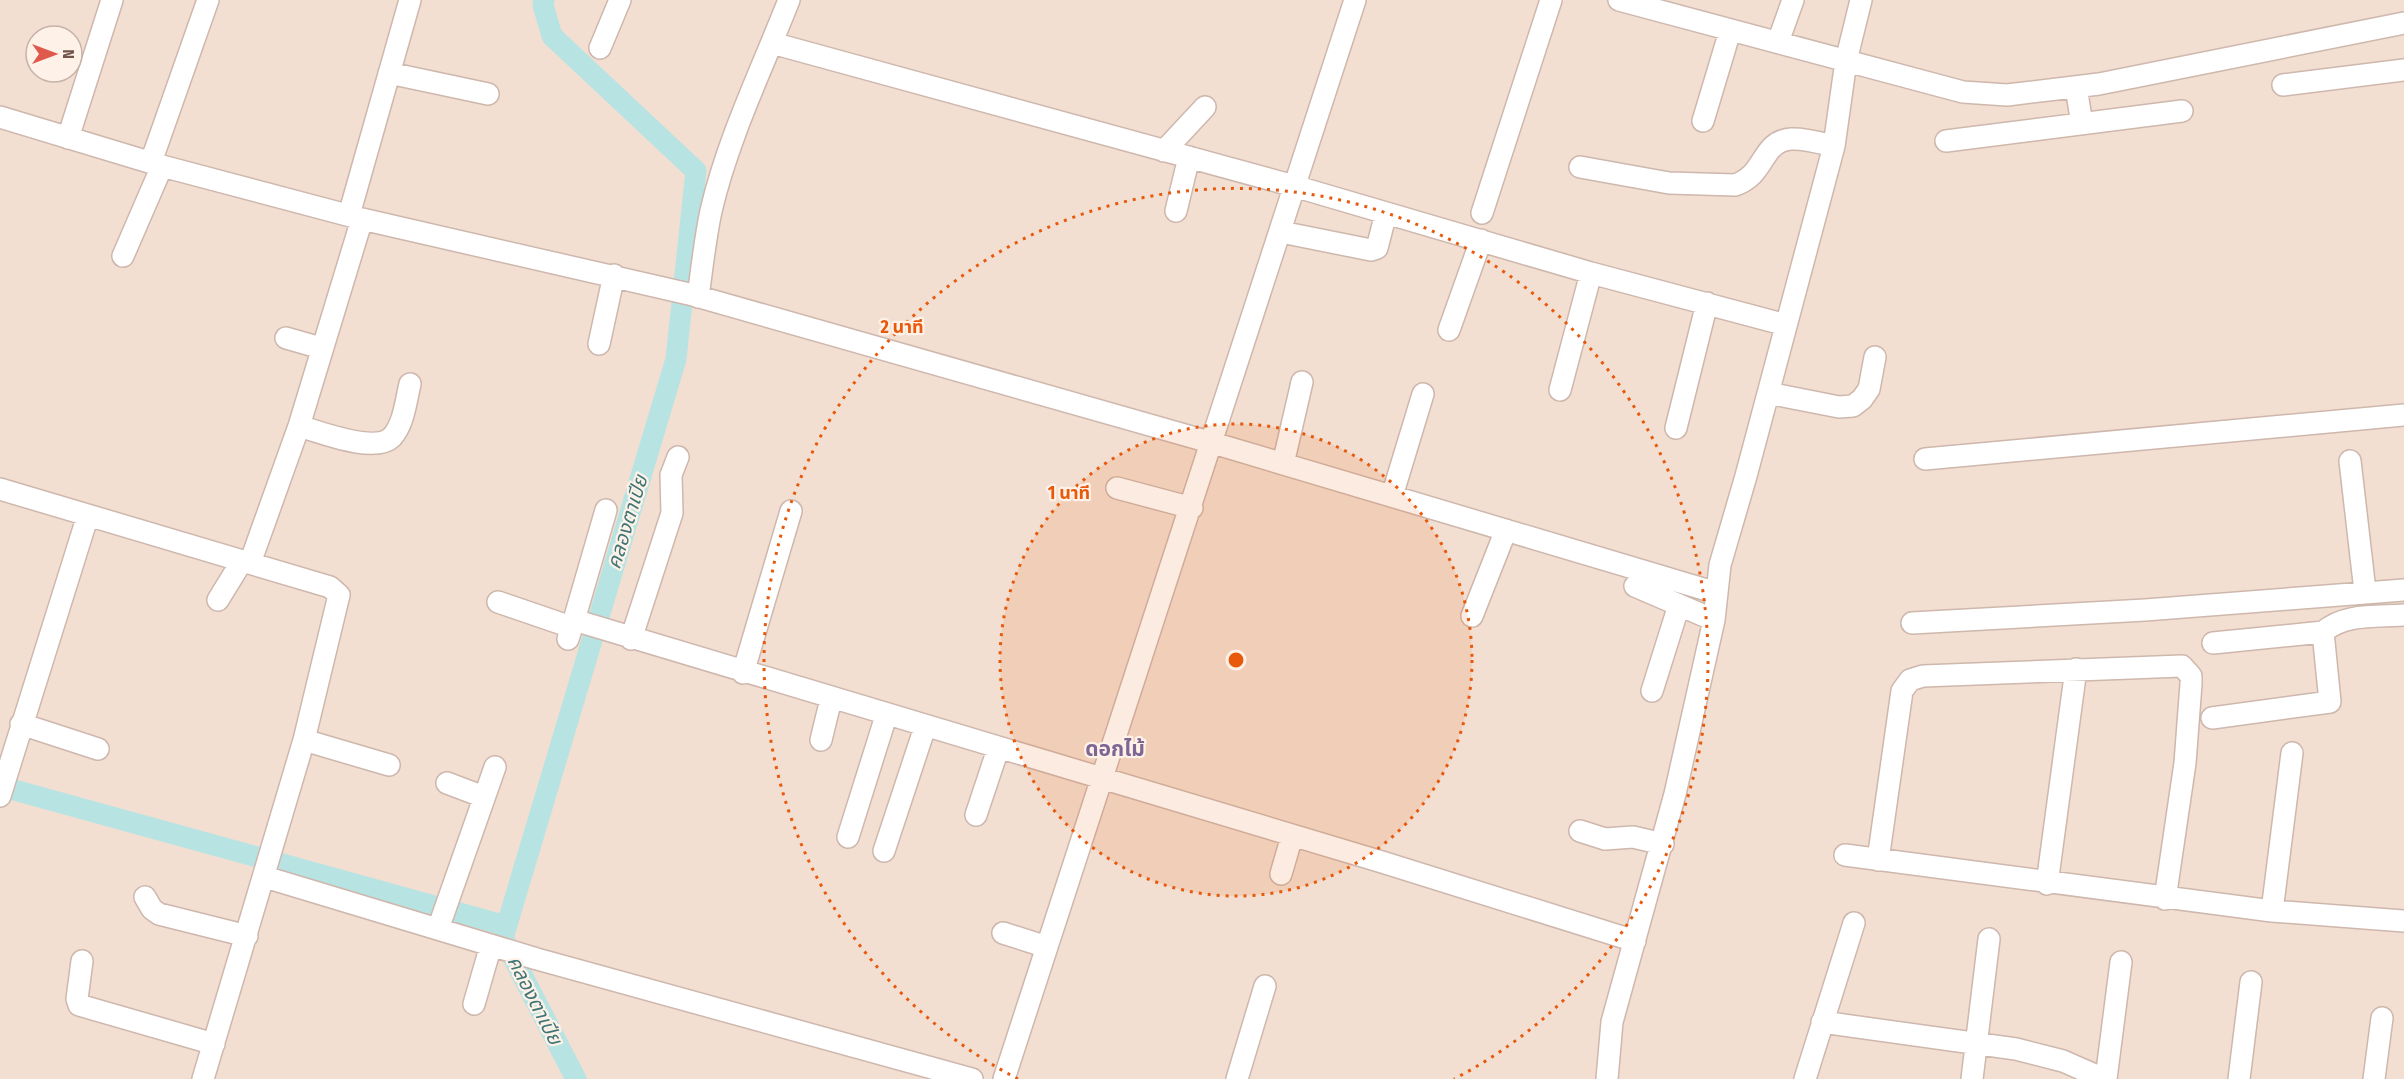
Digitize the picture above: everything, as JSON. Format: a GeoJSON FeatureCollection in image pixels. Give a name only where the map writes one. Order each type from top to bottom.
{"type":"FeatureCollection","features":[{"type":"Feature","properties":{"kind":"street"},"geometry":{"type":"LineString","coordinates":[[68,138],[112,0]]}},
{"type":"Feature","properties":{"kind":"street"},"geometry":{"type":"LineString","coordinates":[[123,256],[157,164],[208,0]]}},
{"type":"Feature","properties":{"kind":"street"},"geometry":{"type":"LineString","coordinates":[[218,600],[246,562],[299,426],[355,217],[389,73],[410,0]]}},
{"type":"Feature","properties":{"kind":"street"},"geometry":{"type":"LineString","coordinates":[[600,48],[620,0]]}},
{"type":"Feature","properties":{"kind":"street"},"geometry":{"type":"LineString","coordinates":[[694,295],[711,212],[723,169],[739,121],[789,0]]}},
{"type":"Feature","properties":{"kind":"street"},"geometry":{"type":"LineString","coordinates":[[1004,1079],[1192,508],[1355,0]]}},
{"type":"Feature","properties":{"kind":"street"},"geometry":{"type":"LineString","coordinates":[[1482,213],[1551,0]]}},
{"type":"Feature","properties":{"kind":"street"},"geometry":{"type":"LineString","coordinates":[[1619,0],[1963,92],[2007,95],[2076,87],[2241,57],[2404,23]]}},
{"type":"Feature","properties":{"kind":"street"},"geometry":{"type":"LineString","coordinates":[[1778,42],[1793,0]]}},
{"type":"Feature","properties":{"kind":"street"},"geometry":{"type":"LineString","coordinates":[[1607,1079],[1612,1022],[1663,844],[1714,620],[1720,565],[1834,146],[1846,61],[1862,0]]}},
{"type":"Feature","properties":{"kind":"street"},"geometry":{"type":"LineString","coordinates":[[1703,121],[1730,31]]}},
{"type":"Feature","properties":{"kind":"street"},"geometry":{"type":"LineString","coordinates":[[772,44],[1294,186],[1591,273],[1786,326]]}},
{"type":"Feature","properties":{"kind":"street"},"geometry":{"type":"LineString","coordinates":[[2283,85],[2404,69]]}},
{"type":"Feature","properties":{"kind":"street"},"geometry":{"type":"LineString","coordinates":[[389,73],[488,94]]}},
{"type":"Feature","properties":{"kind":"street"},"geometry":{"type":"LineString","coordinates":[[2076,87],[2082,124]]}},
{"type":"Feature","properties":{"kind":"street"},"geometry":{"type":"LineString","coordinates":[[1164,151],[1205,107]]}},
{"type":"Feature","properties":{"kind":"street"},"geometry":{"type":"LineString","coordinates":[[1946,141],[2182,111]]}},
{"type":"Feature","properties":{"kind":"street"},"geometry":{"type":"LineString","coordinates":[[0,117],[157,164],[355,217],[694,295],[1213,443],[1717,593]]}},
{"type":"Feature","properties":{"kind":"street"},"geometry":{"type":"LineString","coordinates":[[1580,167],[1668,183],[1735,185],[1745,182],[1757,173],[1765,155],[1778,141],[1793,138],[1834,146]]}},
{"type":"Feature","properties":{"kind":"street"},"geometry":{"type":"LineString","coordinates":[[1176,211],[1189,157]]}},
{"type":"Feature","properties":{"kind":"street"},"geometry":{"type":"LineString","coordinates":[[1281,232],[1371,250],[1377,248],[1386,213]]}},
{"type":"Feature","properties":{"kind":"street"},"geometry":{"type":"LineString","coordinates":[[1449,330],[1481,240]]}},
{"type":"Feature","properties":{"kind":"street"},"geometry":{"type":"LineString","coordinates":[[1560,390],[1591,273]]}},
{"type":"Feature","properties":{"kind":"street"},"geometry":{"type":"LineString","coordinates":[[599,344],[618,276]]}},
{"type":"Feature","properties":{"kind":"street"},"geometry":{"type":"LineString","coordinates":[[1676,428],[1707,303]]}},
{"type":"Feature","properties":{"kind":"street"},"geometry":{"type":"LineString","coordinates":[[286,338],[321,348]]}},
{"type":"Feature","properties":{"kind":"street"},"geometry":{"type":"LineString","coordinates":[[1768,393],[1839,407],[1852,406],[1862,399],[1869,389],[1875,357]]}},
{"type":"Feature","properties":{"kind":"street"},"geometry":{"type":"LineString","coordinates":[[1283,464],[1302,382]]}},
{"type":"Feature","properties":{"kind":"street"},"geometry":{"type":"LineString","coordinates":[[299,426],[362,443],[381,444],[392,437],[398,427],[410,384]]}},
{"type":"Feature","properties":{"kind":"street"},"geometry":{"type":"LineString","coordinates":[[1392,496],[1423,394]]}},
{"type":"Feature","properties":{"kind":"street"},"geometry":{"type":"LineString","coordinates":[[1925,459],[2404,415]]}},
{"type":"Feature","properties":{"kind":"street"},"geometry":{"type":"LineString","coordinates":[[631,639],[672,513],[670,475],[678,457]]}},
{"type":"Feature","properties":{"kind":"street"},"geometry":{"type":"LineString","coordinates":[[2350,461],[2365,591]]}},
{"type":"Feature","properties":{"kind":"street"},"geometry":{"type":"LineString","coordinates":[[1118,488],[1192,508]]}},
{"type":"Feature","properties":{"kind":"street"},"geometry":{"type":"LineString","coordinates":[[0,489],[330,587],[339,595],[302,747],[203,1079]]}},
{"type":"Feature","properties":{"kind":"street"},"geometry":{"type":"LineString","coordinates":[[574,627],[606,510]]}},
{"type":"Feature","properties":{"kind":"street"},"geometry":{"type":"LineString","coordinates":[[743,672],[791,511]]}},
{"type":"Feature","properties":{"kind":"street"},"geometry":{"type":"LineString","coordinates":[[0,796],[88,515]]}},
{"type":"Feature","properties":{"kind":"street"},"geometry":{"type":"LineString","coordinates":[[1472,616],[1506,530]]}},
{"type":"Feature","properties":{"kind":"street"},"geometry":{"type":"LineString","coordinates":[[1635,586],[1714,620]]}},
{"type":"Feature","properties":{"kind":"street"},"geometry":{"type":"LineString","coordinates":[[1912,623],[2145,610],[2365,591],[2404,590]]}},
{"type":"Feature","properties":{"kind":"street"},"geometry":{"type":"LineString","coordinates":[[498,602],[574,627],[606,631],[1635,941]]}},
{"type":"Feature","properties":{"kind":"street"},"geometry":{"type":"LineString","coordinates":[[1652,691],[1679,605]]}},
{"type":"Feature","properties":{"kind":"street"},"geometry":{"type":"LineString","coordinates":[[2213,643],[2323,632],[2334,622],[2353,618],[2404,615]]}},
{"type":"Feature","properties":{"kind":"street"},"geometry":{"type":"LineString","coordinates":[[2212,718],[2330,702],[2323,632]]}},
{"type":"Feature","properties":{"kind":"street"},"geometry":{"type":"LineString","coordinates":[[1878,860],[1902,691],[1910,680],[1923,676],[2182,666],[2191,676],[2185,763],[2165,899]]}},
{"type":"Feature","properties":{"kind":"street"},"geometry":{"type":"LineString","coordinates":[[2047,884],[2076,669]]}},
{"type":"Feature","properties":{"kind":"street"},"geometry":{"type":"LineString","coordinates":[[821,740],[831,699]]}},
{"type":"Feature","properties":{"kind":"street"},"geometry":{"type":"LineString","coordinates":[[848,837],[886,716]]}},
{"type":"Feature","properties":{"kind":"street"},"geometry":{"type":"LineString","coordinates":[[21,724],[98,749]]}},
{"type":"Feature","properties":{"kind":"street"},"geometry":{"type":"LineString","coordinates":[[884,851],[925,727]]}},
{"type":"Feature","properties":{"kind":"street"},"geometry":{"type":"LineString","coordinates":[[302,747],[382,770]]}},
{"type":"Feature","properties":{"kind":"street"},"geometry":{"type":"LineString","coordinates":[[976,815],[998,749]]}},
{"type":"Feature","properties":{"kind":"street"},"geometry":{"type":"LineString","coordinates":[[2272,911],[2292,753]]}},
{"type":"Feature","properties":{"kind":"street"},"geometry":{"type":"LineString","coordinates":[[440,923],[495,767]]}},
{"type":"Feature","properties":{"kind":"street"},"geometry":{"type":"LineString","coordinates":[[447,783],[484,797]]}},
{"type":"Feature","properties":{"kind":"street"},"geometry":{"type":"LineString","coordinates":[[1580,831],[1605,839],[1633,837],[1663,844]]}},
{"type":"Feature","properties":{"kind":"street"},"geometry":{"type":"LineString","coordinates":[[1281,874],[1292,836]]}},
{"type":"Feature","properties":{"kind":"street"},"geometry":{"type":"LineString","coordinates":[[1845,855],[2165,899],[2272,911],[2404,921]]}},
{"type":"Feature","properties":{"kind":"street"},"geometry":{"type":"LineString","coordinates":[[266,873],[440,923],[500,948],[537,959],[972,1079]]}},
{"type":"Feature","properties":{"kind":"street"},"geometry":{"type":"LineString","coordinates":[[145,897],[152,909],[159,914],[247,936]]}},
{"type":"Feature","properties":{"kind":"street"},"geometry":{"type":"LineString","coordinates":[[1805,1079],[1854,923]]}},
{"type":"Feature","properties":{"kind":"street"},"geometry":{"type":"LineString","coordinates":[[1003,933],[1047,948]]}},
{"type":"Feature","properties":{"kind":"street"},"geometry":{"type":"LineString","coordinates":[[1972,1079],[1989,939]]}},
{"type":"Feature","properties":{"kind":"street"},"geometry":{"type":"LineString","coordinates":[[474,1004],[500,948]]}},
{"type":"Feature","properties":{"kind":"street"},"geometry":{"type":"LineString","coordinates":[[82,961],[77,999],[79,1005],[214,1044]]}},
{"type":"Feature","properties":{"kind":"street"},"geometry":{"type":"LineString","coordinates":[[1822,1022],[2016,1049],[2063,1061],[2105,1079],[2121,962]]}},
{"type":"Feature","properties":{"kind":"street"},"geometry":{"type":"LineString","coordinates":[[2239,1079],[2251,982]]}},
{"type":"Feature","properties":{"kind":"street"},"geometry":{"type":"LineString","coordinates":[[1237,1079],[1265,986]]}},
{"type":"Feature","properties":{"kind":"street"},"geometry":{"type":"LineString","coordinates":[[2374,1079],[2382,1018]]}},
{"type":"Feature","properties":{"kind":"shaded area"},"geometry":{"type":"Polygon","coordinates":[[[0,0],[2404,0],[2404,1079],[0,1079],[0,0]]]}},
{"type":"Feature","properties":{"kind":"waterway","name":"คลองตาเปีย"},"geometry":{"type":"LineString","coordinates":[[544,0],[543,5],[552,36],[696,171],[676,359],[503,938],[576,1079]]}},
{"type":"Feature","properties":{"kind":"waterway"},"geometry":{"type":"LineString","coordinates":[[0,786],[507,926]]}},
{"type":"Feature","properties":{"kind":"district","name":"ดอกไม้"},"geometry":{"type":"Point","coordinates":[1115,749]}}]}
